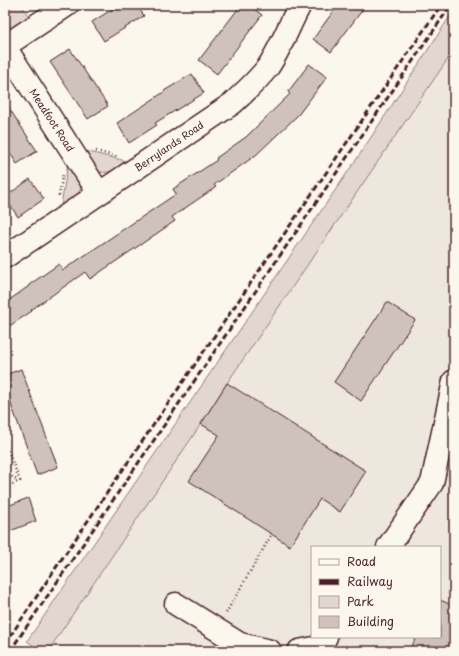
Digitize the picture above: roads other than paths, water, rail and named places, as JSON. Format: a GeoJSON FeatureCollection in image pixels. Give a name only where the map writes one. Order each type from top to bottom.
{"type":"FeatureCollection","features":[{"type":"Feature","properties":{"kind":"street","name":"Meadfoot Road"},"geometry":{"type":"LineString","coordinates":[[67,5],[5,46],[99,193]]}},
{"type":"Feature","properties":{"kind":"street","name":"Berrylands Road"},"geometry":{"type":"LineString","coordinates":[[5,257],[233,103],[268,67],[300,5]]}},
{"type":"Feature","properties":{"kind":"street"},"geometry":{"type":"LineString","coordinates":[[389,546],[432,483],[454,381]]}},
{"type":"Feature","properties":{"kind":"street"},"geometry":{"type":"LineString","coordinates":[[176,604],[240,644],[270,651]]}},
{"type":"Feature","properties":{"kind":"street"},"geometry":{"type":"LineString","coordinates":[[299,651],[319,647],[325,638]]}},
{"type":"Feature","properties":{"kind":"railway"},"geometry":{"type":"LineString","coordinates":[[5,644],[441,5]]}},
{"type":"Feature","properties":{"kind":"railway"},"geometry":{"type":"LineString","coordinates":[[10,651],[451,5]]}}]}
